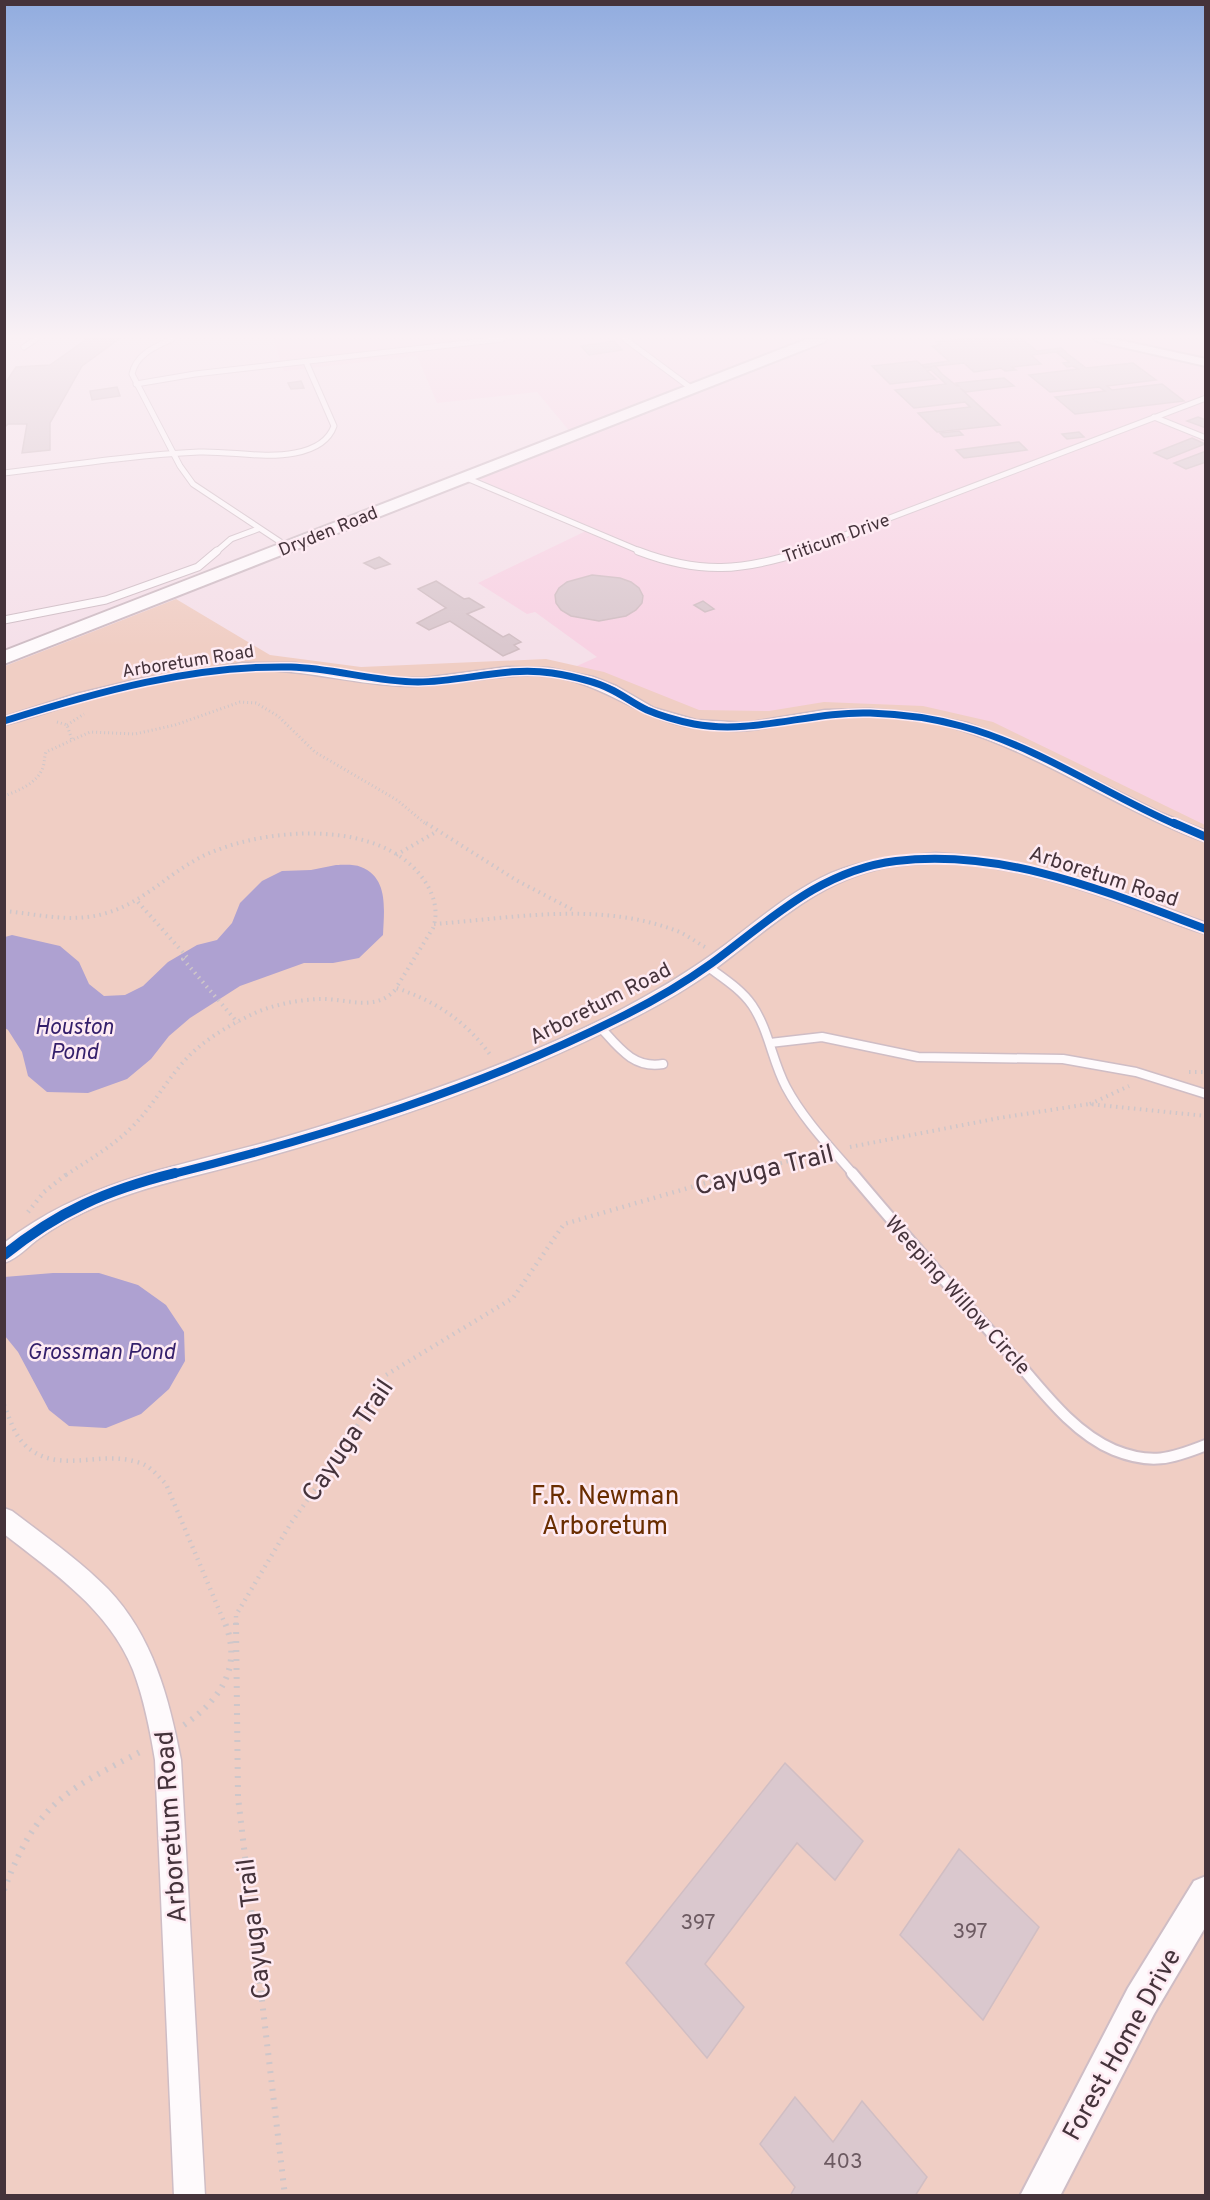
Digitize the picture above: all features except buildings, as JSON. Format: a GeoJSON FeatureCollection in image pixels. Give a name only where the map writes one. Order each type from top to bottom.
{"type":"FeatureCollection","features":[{"type":"Feature","properties":{"kind":"main road","name":"Dryden Road"},"geometry":{"type":"LineString","coordinates":[[4,658],[554,442]]}},
{"type":"Feature","properties":{"kind":"street","name":"Arboretum Road"},"geometry":{"type":"LineString","coordinates":[[4,721],[81,697],[139,684],[243,667],[296,667],[389,682],[424,682],[513,671],[549,672],[588,680],[611,689],[649,711],[670,719],[694,724],[746,727],[825,714],[870,713],[916,717],[962,726],[1018,747],[1156,816],[1206,837]]}},
{"type":"Feature","properties":{"kind":"street","name":"Arboretum Road"},"geometry":{"type":"LineString","coordinates":[[4,1255],[26,1236],[76,1205],[126,1185],[328,1132],[501,1072],[601,1028],[714,962],[793,899],[828,879],[870,866],[939,857],[987,860],[1036,869],[1206,929]]}},
{"type":"Feature","properties":{"kind":"street","name":"Arboretum Road"},"geometry":{"type":"LineString","coordinates":[[4,1519],[94,1592],[112,1612],[129,1636],[154,1692],[169,1772],[190,2196]]}},
{"type":"Feature","properties":{"kind":"street","name":"Forest Home Drive"},"geometry":{"type":"LineString","coordinates":[[1039,2196],[1142,2001],[1206,1893]]}},
{"type":"Feature","properties":{"kind":"lane"},"geometry":{"type":"LineString","coordinates":[[166,442],[193,484],[288,547]]}},
{"type":"Feature","properties":{"kind":"lane"},"geometry":{"type":"LineString","coordinates":[[4,473],[173,454],[208,452],[286,454],[308,449],[323,442]]}},
{"type":"Feature","properties":{"kind":"lane","name":"Triticum Drive"},"geometry":{"type":"LineString","coordinates":[[464,477],[662,560],[698,568],[731,569],[770,562],[804,551],[1090,442]]}},
{"type":"Feature","properties":{"kind":"lane"},"geometry":{"type":"LineString","coordinates":[[4,620],[106,600],[171,578],[198,567],[231,539],[258,529]]}},
{"type":"Feature","properties":{"kind":"lane","name":"Weeping Willow Circle"},"geometry":{"type":"LineString","coordinates":[[714,962],[752,1005],[786,1085],[800,1108],[898,1229],[1074,1425],[1112,1449],[1132,1456],[1174,1458],[1206,1445]]}},
{"type":"Feature","properties":{"kind":"lane"},"geometry":{"type":"LineString","coordinates":[[601,1028],[632,1060],[650,1066],[663,1064]]}},
{"type":"Feature","properties":{"kind":"lane"},"geometry":{"type":"LineString","coordinates":[[770,1043],[804,1037],[827,1037],[916,1057],[949,1059],[1015,1057],[1096,1064],[1158,1078],[1206,1094]]}},
{"type":"Feature","properties":{"kind":"path"},"geometry":{"type":"LineString","coordinates":[[4,796],[33,780],[43,766],[46,752],[90,732],[135,734],[175,725],[231,704],[250,701],[265,706],[315,752],[396,800],[436,832],[516,880],[575,911]]}},
{"type":"Feature","properties":{"kind":"path"},"geometry":{"type":"LineString","coordinates":[[396,855],[436,832]]}},
{"type":"Feature","properties":{"kind":"path"},"geometry":{"type":"LineString","coordinates":[[4,911],[69,920],[92,917],[138,902],[186,867],[210,853],[268,836],[303,833],[334,835],[358,840],[396,855],[416,870],[428,883],[436,905],[434,924],[391,997],[379,1002],[364,1004],[325,998],[288,1003],[265,1009],[201,1045],[177,1068],[146,1112],[113,1144],[45,1191],[30,1207],[25,1217],[26,1236]]}},
{"type":"Feature","properties":{"kind":"path"},"geometry":{"type":"LineString","coordinates":[[138,902],[188,957],[183,959],[238,1023]]}},
{"type":"Feature","properties":{"kind":"path"},"geometry":{"type":"LineString","coordinates":[[434,924],[575,911],[625,916],[678,931],[714,962]]}},
{"type":"Feature","properties":{"kind":"path"},"geometry":{"type":"LineString","coordinates":[[396,988],[422,995],[457,1018],[485,1047],[501,1072]]}},
{"type":"Feature","properties":{"kind":"path"},"geometry":{"type":"LineString","coordinates":[[4,1405],[13,1427],[25,1445],[43,1458],[67,1462],[111,1459],[134,1461],[152,1469],[165,1484],[231,1638],[233,1657],[230,1674],[221,1690],[189,1722],[69,1790],[39,1820],[15,1859],[4,1890]]}},
{"type":"Feature","properties":{"kind":"shaded area"},"geometry":{"type":"Polygon","coordinates":[[[570,442],[1205,442],[1205,832],[699,722],[568,670],[597,657],[535,612],[527,614],[478,583],[590,529],[479,479],[570,442]]]}},
{"type":"Feature","properties":{"kind":"green space","name":"F.R. Newman Arboretum"},"geometry":{"type":"Polygon","coordinates":[[[176,599],[270,655],[361,667],[546,659],[604,672],[699,710],[769,711],[824,702],[923,706],[993,722],[1205,825],[1205,2195],[5,2196],[5,666],[176,599]]]}},
{"type":"Feature","properties":{"kind":"water","name":"Houston Pond"},"geometry":{"type":"Polygon","coordinates":[[[336,865],[358,866],[370,872],[381,887],[384,905],[383,935],[359,958],[333,963],[304,963],[240,986],[190,1018],[169,1036],[151,1059],[127,1079],[88,1093],[47,1092],[28,1076],[22,1052],[5,1028],[5,937],[12,935],[60,946],[79,962],[89,984],[104,996],[125,995],[143,986],[168,962],[197,945],[217,940],[232,923],[240,903],[262,881],[282,871],[311,870],[336,865]]]}},
{"type":"Feature","properties":{"kind":"water","name":"Grossman Pond"},"geometry":{"type":"Polygon","coordinates":[[[53,1273],[99,1273],[138,1285],[166,1305],[184,1332],[185,1361],[169,1389],[141,1414],[106,1428],[69,1426],[49,1410],[18,1352],[5,1336],[4,1277],[53,1273]]]}},
{"type":"Feature","properties":{"kind":"cycle path"},"geometry":{"type":"LineString","coordinates":[[4,721],[81,697],[139,683],[243,667],[295,667],[389,682],[424,682],[507,671],[549,672],[588,680],[611,689],[649,711],[695,724],[746,727],[825,714],[870,713],[916,717],[962,726],[1018,747],[1156,816],[1206,837]]}},
{"type":"Feature","properties":{"kind":"cycle path"},"geometry":{"type":"LineString","coordinates":[[4,1255],[35,1231],[97,1197],[163,1176],[269,1149],[396,1110],[438,1096],[561,1046],[629,1013],[683,982],[815,887],[864,867],[895,861],[936,858],[976,860],[1015,866],[1092,887],[1206,929]]}}]}
